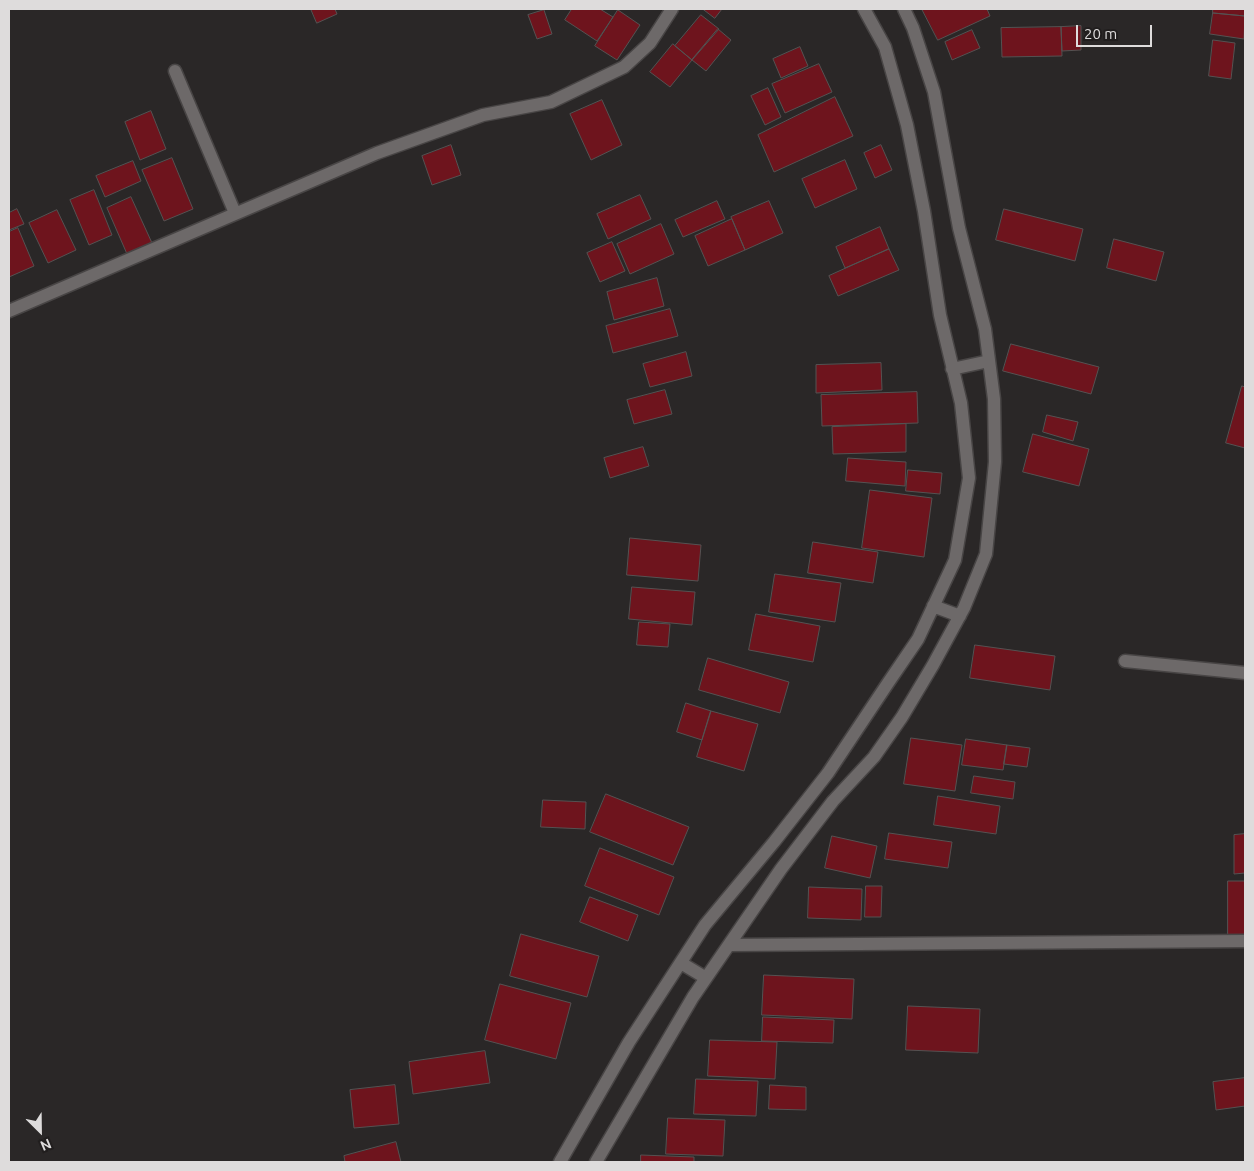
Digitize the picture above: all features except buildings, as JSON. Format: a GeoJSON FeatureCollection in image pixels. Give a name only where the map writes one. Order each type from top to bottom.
{"type":"FeatureCollection","features":[{"type":"Feature","properties":{"kind":"street"},"geometry":{"type":"LineString","coordinates":[[9,312],[376,153],[483,115],[551,102],[624,67],[650,43],[672,9]]}},
{"type":"Feature","properties":{"kind":"street"},"geometry":{"type":"LineString","coordinates":[[560,1162],[629,1042],[704,925],[774,842],[828,773],[918,639],[955,560],[969,478],[961,403],[940,315],[924,211],[907,125],[885,47],[864,9]]}},
{"type":"Feature","properties":{"kind":"street"},"geometry":{"type":"LineString","coordinates":[[596,1162],[693,997],[781,869],[834,801],[874,757],[929,672],[960,616],[986,554],[995,462],[994,400],[985,329],[960,228],[934,92],[913,28],[904,9]]}},
{"type":"Feature","properties":{"kind":"street"},"geometry":{"type":"LineString","coordinates":[[175,71],[235,213]]}},
{"type":"Feature","properties":{"kind":"street"},"geometry":{"type":"LineString","coordinates":[[952,369],[989,361]]}},
{"type":"Feature","properties":{"kind":"street"},"geometry":{"type":"LineString","coordinates":[[933,606],[960,616]]}},
{"type":"Feature","properties":{"kind":"street"},"geometry":{"type":"LineString","coordinates":[[1125,660],[1245,673]]}},
{"type":"Feature","properties":{"kind":"street"},"geometry":{"type":"LineString","coordinates":[[729,945],[1245,941]]}},
{"type":"Feature","properties":{"kind":"street"},"geometry":{"type":"LineString","coordinates":[[681,963],[706,978]]}}]}
